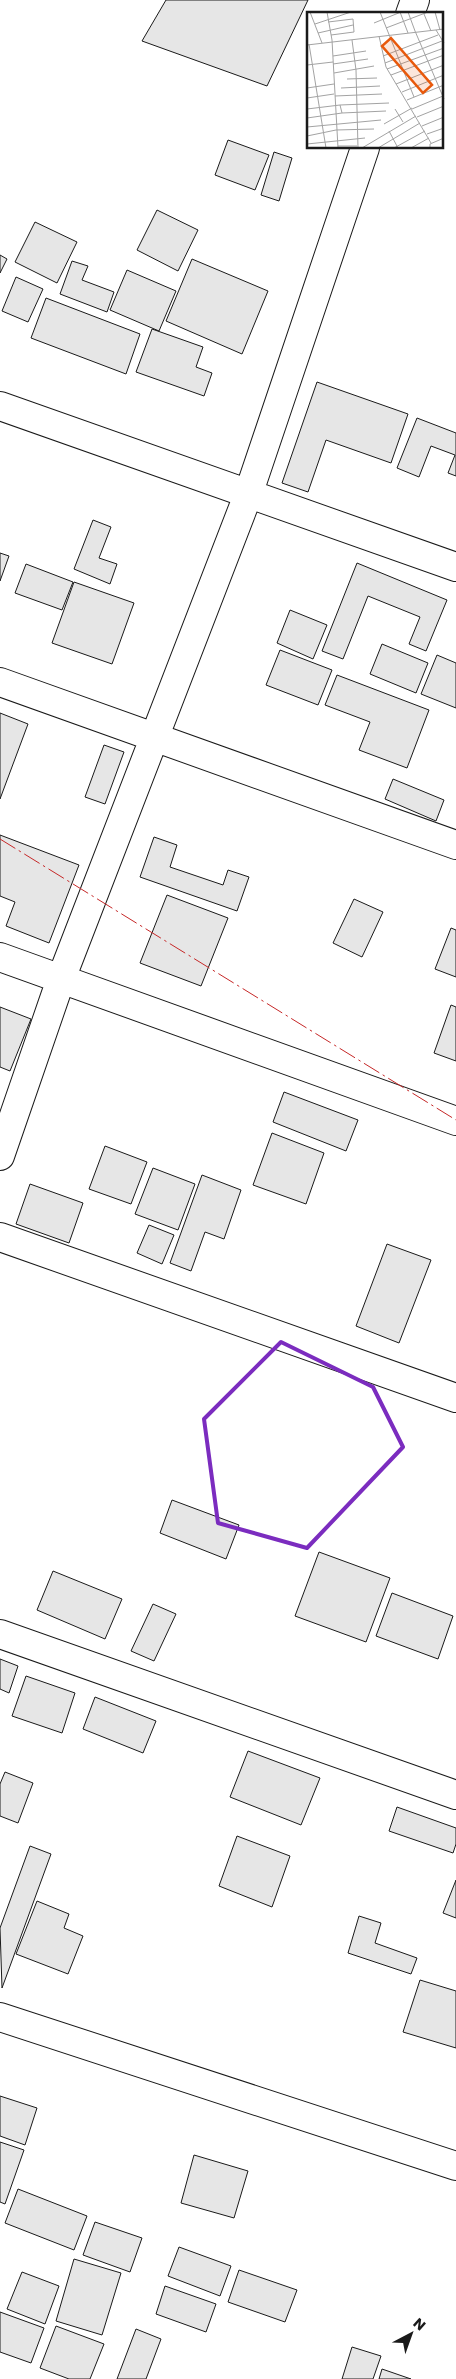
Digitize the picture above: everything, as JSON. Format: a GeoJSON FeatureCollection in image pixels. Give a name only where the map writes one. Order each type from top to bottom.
{"type":"FeatureCollection","features":[{"type":"Feature","properties":{"kind":"street"},"geometry":{"type":"LineString","coordinates":[[411,12],[415,0]]}},
{"type":"Feature","properties":{"kind":"street"},"geometry":{"type":"LineString","coordinates":[[0,1156],[61,979],[248,495],[365,149]]}},
{"type":"Feature","properties":{"kind":"street"},"geometry":{"type":"LineString","coordinates":[[0,406],[456,567]]}},
{"type":"Feature","properties":{"kind":"street"},"geometry":{"type":"LineString","coordinates":[[0,682],[456,845]]}},
{"type":"Feature","properties":{"kind":"street"},"geometry":{"type":"LineString","coordinates":[[0,957],[456,1121]]}},
{"type":"Feature","properties":{"kind":"street"},"geometry":{"type":"LineString","coordinates":[[0,1237],[456,1398]]}},
{"type":"Feature","properties":{"kind":"street"},"geometry":{"type":"LineString","coordinates":[[0,1634],[456,1795]]}},
{"type":"Feature","properties":{"kind":"street"},"geometry":{"type":"LineString","coordinates":[[0,2017],[456,2166]]}},
{"type":"Feature","properties":{"kind":"highlighted area"},"geometry":{"type":"Polygon","coordinates":[[[281,1342],[373,1387],[403,1447],[307,1548],[218,1523],[204,1419],[281,1342]]]}},
{"type":"Feature","properties":{"kind":"building"},"geometry":{"type":"Polygon","coordinates":[[[166,0],[308,0],[267,86],[142,41],[166,0]]]}},
{"type":"Feature","properties":{"kind":"building"},"geometry":{"type":"Polygon","coordinates":[[[228,140],[269,155],[255,190],[215,175],[228,140]]]}},
{"type":"Feature","properties":{"kind":"building"},"geometry":{"type":"Polygon","coordinates":[[[274,152],[292,158],[279,201],[261,195],[274,152]]]}},
{"type":"Feature","properties":{"kind":"building"},"geometry":{"type":"Polygon","coordinates":[[[157,210],[198,230],[178,271],[137,250],[157,210]]]}},
{"type":"Feature","properties":{"kind":"building"},"geometry":{"type":"Polygon","coordinates":[[[35,222],[77,242],[57,283],[15,262],[35,222]]]}},
{"type":"Feature","properties":{"kind":"building"},"geometry":{"type":"Polygon","coordinates":[[[0,255],[7,259],[0,273],[0,255]]]}},
{"type":"Feature","properties":{"kind":"building"},"geometry":{"type":"Polygon","coordinates":[[[192,259],[268,291],[242,354],[166,321],[192,259]]]}},
{"type":"Feature","properties":{"kind":"building"},"geometry":{"type":"Polygon","coordinates":[[[72,261],[88,266],[82,280],[114,292],[107,312],[60,294],[72,261]]]}},
{"type":"Feature","properties":{"kind":"building"},"geometry":{"type":"Polygon","coordinates":[[[127,270],[176,291],[159,331],[110,310],[127,270]]]}},
{"type":"Feature","properties":{"kind":"building"},"geometry":{"type":"Polygon","coordinates":[[[16,277],[43,289],[28,322],[2,311],[16,277]]]}},
{"type":"Feature","properties":{"kind":"building"},"geometry":{"type":"Polygon","coordinates":[[[46,298],[140,334],[126,374],[31,338],[46,298]]]}},
{"type":"Feature","properties":{"kind":"building"},"geometry":{"type":"Polygon","coordinates":[[[152,329],[203,347],[196,367],[212,373],[204,396],[136,372],[152,329]]]}},
{"type":"Feature","properties":{"kind":"building"},"geometry":{"type":"Polygon","coordinates":[[[317,382],[408,414],[391,463],[326,440],[308,492],[282,483],[317,382]]]}},
{"type":"Feature","properties":{"kind":"building"},"geometry":{"type":"Polygon","coordinates":[[[417,418],[456,433],[456,476],[448,473],[455,455],[431,446],[419,477],[397,468],[417,418]]]}},
{"type":"Feature","properties":{"kind":"building"},"geometry":{"type":"Polygon","coordinates":[[[93,520],[111,527],[99,558],[117,564],[110,584],[74,569],[93,520]]]}},
{"type":"Feature","properties":{"kind":"building"},"geometry":{"type":"Polygon","coordinates":[[[0,553],[9,556],[0,581],[0,553]]]}},
{"type":"Feature","properties":{"kind":"building"},"geometry":{"type":"Polygon","coordinates":[[[357,563],[447,600],[426,651],[409,644],[420,617],[368,596],[343,659],[322,651],[357,563]]]}},
{"type":"Feature","properties":{"kind":"building"},"geometry":{"type":"Polygon","coordinates":[[[26,564],[73,582],[62,610],[15,593],[26,564]]]}},
{"type":"Feature","properties":{"kind":"building"},"geometry":{"type":"Polygon","coordinates":[[[74,582],[134,603],[112,664],[52,643],[74,582]]]}},
{"type":"Feature","properties":{"kind":"building"},"geometry":{"type":"Polygon","coordinates":[[[290,610],[327,625],[313,659],[277,643],[290,610]]]}},
{"type":"Feature","properties":{"kind":"building"},"geometry":{"type":"Polygon","coordinates":[[[382,644],[428,663],[416,693],[370,674],[382,644]]]}},
{"type":"Feature","properties":{"kind":"building"},"geometry":{"type":"Polygon","coordinates":[[[280,650],[332,670],[318,705],[266,685],[280,650]]]}},
{"type":"Feature","properties":{"kind":"building"},"geometry":{"type":"Polygon","coordinates":[[[437,655],[456,663],[456,708],[421,694],[437,655]]]}},
{"type":"Feature","properties":{"kind":"building"},"geometry":{"type":"Polygon","coordinates":[[[337,675],[429,710],[407,768],[359,750],[370,722],[325,705],[337,675]]]}},
{"type":"Feature","properties":{"kind":"building"},"geometry":{"type":"Polygon","coordinates":[[[0,713],[28,724],[0,799],[0,713]]]}},
{"type":"Feature","properties":{"kind":"building"},"geometry":{"type":"Polygon","coordinates":[[[104,745],[124,752],[105,804],[85,797],[104,745]]]}},
{"type":"Feature","properties":{"kind":"building"},"geometry":{"type":"Polygon","coordinates":[[[393,779],[444,800],[436,821],[385,799],[393,779]]]}},
{"type":"Feature","properties":{"kind":"building"},"geometry":{"type":"Polygon","coordinates":[[[0,835],[79,865],[49,943],[6,926],[15,902],[0,896],[0,835]]]}},
{"type":"Feature","properties":{"kind":"building"},"geometry":{"type":"Polygon","coordinates":[[[154,837],[177,845],[170,867],[223,885],[228,870],[249,877],[237,911],[140,877],[154,837]]]}},
{"type":"Feature","properties":{"kind":"building"},"geometry":{"type":"Polygon","coordinates":[[[167,895],[228,918],[201,986],[140,963],[167,895]]]}},
{"type":"Feature","properties":{"kind":"building"},"geometry":{"type":"Polygon","coordinates":[[[354,899],[383,912],[362,957],[333,943],[354,899]]]}},
{"type":"Feature","properties":{"kind":"building"},"geometry":{"type":"Polygon","coordinates":[[[451,928],[456,930],[456,977],[435,969],[451,928]]]}},
{"type":"Feature","properties":{"kind":"building"},"geometry":{"type":"Polygon","coordinates":[[[451,1005],[456,1007],[456,1061],[434,1053],[451,1005]]]}},
{"type":"Feature","properties":{"kind":"building"},"geometry":{"type":"Polygon","coordinates":[[[0,1007],[31,1019],[10,1071],[0,1067],[0,1007]]]}},
{"type":"Feature","properties":{"kind":"building"},"geometry":{"type":"Polygon","coordinates":[[[284,1092],[358,1120],[346,1151],[273,1122],[284,1092]]]}},
{"type":"Feature","properties":{"kind":"building"},"geometry":{"type":"Polygon","coordinates":[[[272,1133],[324,1153],[306,1204],[253,1185],[272,1133]]]}},
{"type":"Feature","properties":{"kind":"building"},"geometry":{"type":"Polygon","coordinates":[[[105,1146],[147,1162],[131,1204],[89,1189],[105,1146]]]}},
{"type":"Feature","properties":{"kind":"building"},"geometry":{"type":"Polygon","coordinates":[[[153,1168],[195,1184],[178,1230],[135,1214],[153,1168]]]}},
{"type":"Feature","properties":{"kind":"building"},"geometry":{"type":"Polygon","coordinates":[[[202,1175],[241,1190],[224,1239],[205,1232],[191,1271],[170,1263],[202,1175]]]}},
{"type":"Feature","properties":{"kind":"building"},"geometry":{"type":"Polygon","coordinates":[[[30,1184],[83,1203],[69,1243],[16,1224],[30,1184]]]}},
{"type":"Feature","properties":{"kind":"building"},"geometry":{"type":"Polygon","coordinates":[[[149,1225],[174,1235],[162,1264],[137,1253],[149,1225]]]}},
{"type":"Feature","properties":{"kind":"building"},"geometry":{"type":"Polygon","coordinates":[[[387,1244],[431,1260],[399,1343],[356,1326],[387,1244]]]}},
{"type":"Feature","properties":{"kind":"building"},"geometry":{"type":"Polygon","coordinates":[[[172,1500],[239,1525],[226,1559],[160,1533],[172,1500]]]}},
{"type":"Feature","properties":{"kind":"building"},"geometry":{"type":"Polygon","coordinates":[[[319,1552],[390,1578],[366,1642],[295,1616],[319,1552]]]}},
{"type":"Feature","properties":{"kind":"building"},"geometry":{"type":"Polygon","coordinates":[[[53,1571],[122,1599],[105,1639],[37,1610],[53,1571]]]}},
{"type":"Feature","properties":{"kind":"building"},"geometry":{"type":"Polygon","coordinates":[[[392,1593],[453,1616],[438,1659],[376,1636],[392,1593]]]}},
{"type":"Feature","properties":{"kind":"building"},"geometry":{"type":"Polygon","coordinates":[[[153,1604],[176,1614],[154,1661],[131,1651],[153,1604]]]}},
{"type":"Feature","properties":{"kind":"building"},"geometry":{"type":"Polygon","coordinates":[[[0,1659],[18,1666],[9,1693],[0,1689],[0,1659]]]}},
{"type":"Feature","properties":{"kind":"building"},"geometry":{"type":"Polygon","coordinates":[[[26,1676],[75,1693],[62,1733],[12,1716],[26,1676]]]}},
{"type":"Feature","properties":{"kind":"building"},"geometry":{"type":"Polygon","coordinates":[[[95,1697],[156,1721],[143,1753],[83,1729],[95,1697]]]}},
{"type":"Feature","properties":{"kind":"building"},"geometry":{"type":"Polygon","coordinates":[[[248,1751],[320,1778],[301,1825],[230,1797],[248,1751]]]}},
{"type":"Feature","properties":{"kind":"building"},"geometry":{"type":"Polygon","coordinates":[[[5,1772],[33,1783],[18,1823],[0,1816],[0,1784],[5,1772]]]}},
{"type":"Feature","properties":{"kind":"building"},"geometry":{"type":"Polygon","coordinates":[[[397,1807],[456,1828],[456,1844],[453,1853],[389,1831],[397,1807]]]}},
{"type":"Feature","properties":{"kind":"building"},"geometry":{"type":"Polygon","coordinates":[[[237,1836],[290,1856],[272,1907],[219,1886],[237,1836]]]}},
{"type":"Feature","properties":{"kind":"building"},"geometry":{"type":"Polygon","coordinates":[[[30,1846],[51,1854],[2,1988],[0,1928],[30,1846]]]}},
{"type":"Feature","properties":{"kind":"building"},"geometry":{"type":"Polygon","coordinates":[[[456,1880],[456,1918],[443,1913],[456,1880]]]}},
{"type":"Feature","properties":{"kind":"building"},"geometry":{"type":"Polygon","coordinates":[[[37,1901],[69,1914],[64,1928],[83,1936],[68,1974],[16,1954],[37,1901]]]}},
{"type":"Feature","properties":{"kind":"building"},"geometry":{"type":"Polygon","coordinates":[[[359,1916],[381,1923],[375,1943],[417,1958],[411,1974],[348,1953],[359,1916]]]}},
{"type":"Feature","properties":{"kind":"building"},"geometry":{"type":"Polygon","coordinates":[[[420,1980],[456,1991],[456,2048],[403,2032],[420,1980]]]}},
{"type":"Feature","properties":{"kind":"building"},"geometry":{"type":"Polygon","coordinates":[[[0,2096],[37,2108],[25,2145],[0,2136],[0,2096]]]}},
{"type":"Feature","properties":{"kind":"building"},"geometry":{"type":"Polygon","coordinates":[[[0,2142],[24,2150],[5,2204],[0,2202],[0,2142]]]}},
{"type":"Feature","properties":{"kind":"building"},"geometry":{"type":"Polygon","coordinates":[[[194,2155],[248,2171],[234,2218],[181,2203],[194,2155]]]}},
{"type":"Feature","properties":{"kind":"building"},"geometry":{"type":"Polygon","coordinates":[[[18,2189],[87,2216],[74,2250],[5,2223],[18,2189]]]}},
{"type":"Feature","properties":{"kind":"building"},"geometry":{"type":"Polygon","coordinates":[[[95,2222],[142,2238],[130,2272],[83,2255],[95,2222]]]}},
{"type":"Feature","properties":{"kind":"building"},"geometry":{"type":"Polygon","coordinates":[[[179,2247],[231,2266],[220,2296],[168,2276],[179,2247]]]}},
{"type":"Feature","properties":{"kind":"building"},"geometry":{"type":"Polygon","coordinates":[[[74,2259],[121,2273],[102,2335],[56,2321],[74,2259]]]}},
{"type":"Feature","properties":{"kind":"building"},"geometry":{"type":"Polygon","coordinates":[[[239,2270],[297,2290],[285,2322],[228,2302],[239,2270]]]}},
{"type":"Feature","properties":{"kind":"building"},"geometry":{"type":"Polygon","coordinates":[[[22,2272],[59,2286],[45,2324],[7,2309],[22,2272]]]}},
{"type":"Feature","properties":{"kind":"building"},"geometry":{"type":"Polygon","coordinates":[[[165,2286],[216,2304],[206,2332],[156,2314],[165,2286]]]}},
{"type":"Feature","properties":{"kind":"building"},"geometry":{"type":"Polygon","coordinates":[[[0,2312],[44,2328],[31,2363],[0,2352],[0,2312]]]}},
{"type":"Feature","properties":{"kind":"building"},"geometry":{"type":"Polygon","coordinates":[[[56,2326],[104,2344],[90,2379],[69,2379],[40,2368],[56,2326]]]}},
{"type":"Feature","properties":{"kind":"building"},"geometry":{"type":"Polygon","coordinates":[[[136,2329],[161,2339],[146,2379],[117,2379],[136,2329]]]}},
{"type":"Feature","properties":{"kind":"building"},"geometry":{"type":"Polygon","coordinates":[[[352,2347],[381,2356],[373,2379],[342,2379],[352,2347]]]}},
{"type":"Feature","properties":{"kind":"building"},"geometry":{"type":"Polygon","coordinates":[[[382,2369],[411,2379],[379,2379],[382,2369]]]}},
{"type":"Feature","properties":{"kind":"power"},"geometry":{"type":"LineString","coordinates":[[0,839],[456,1120]]}}]}
